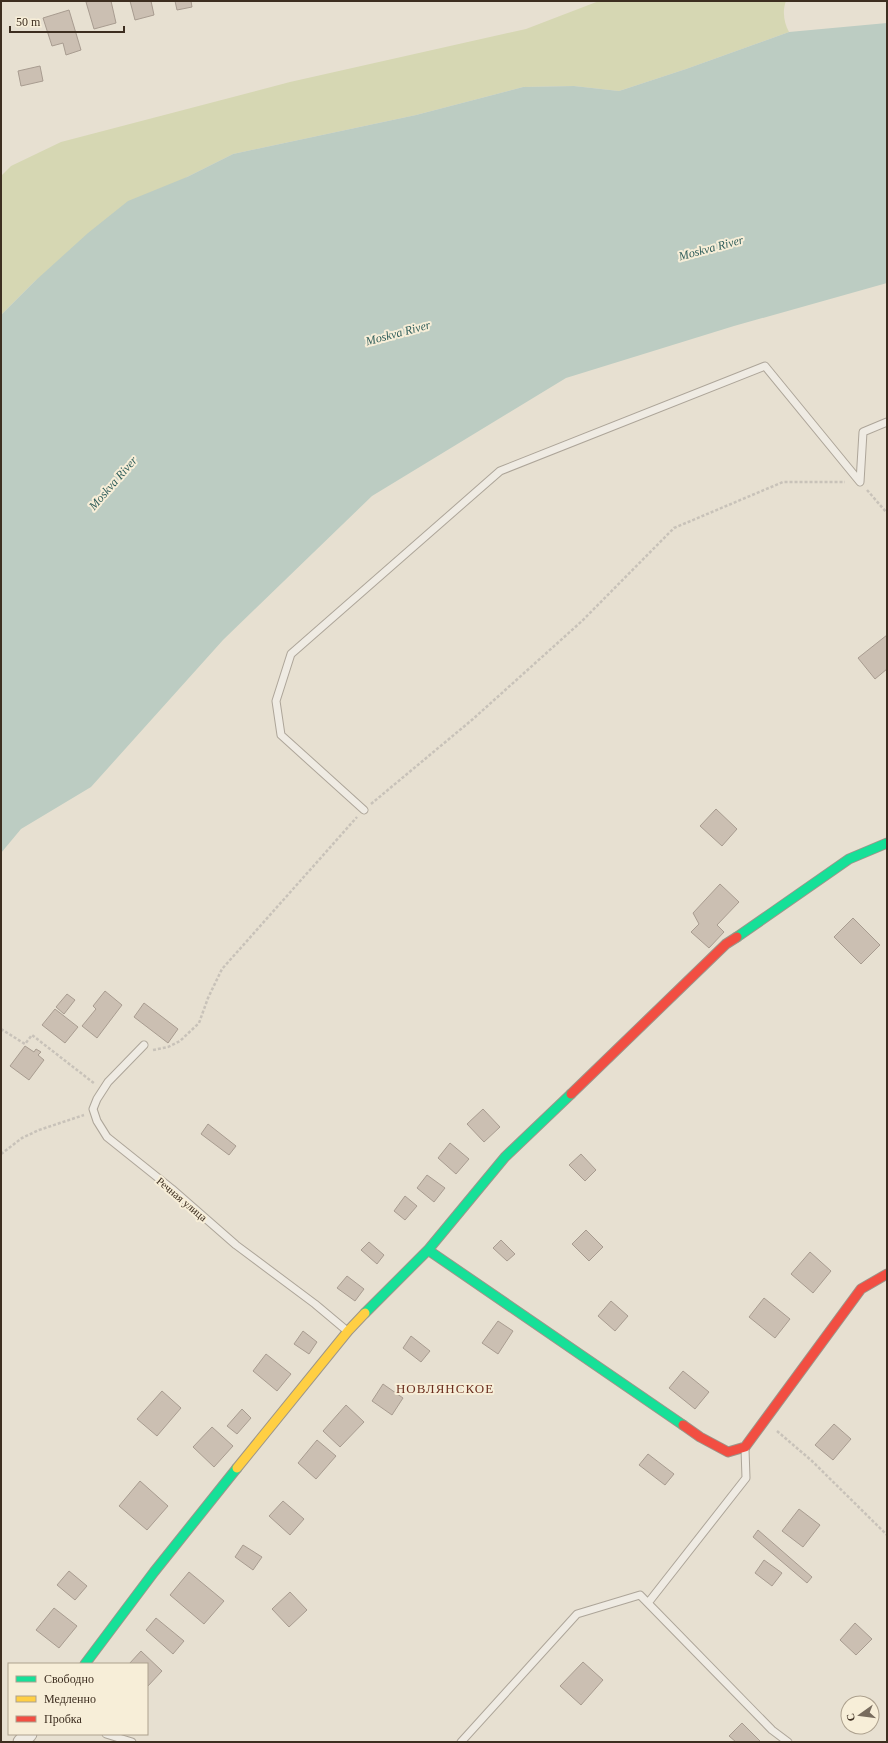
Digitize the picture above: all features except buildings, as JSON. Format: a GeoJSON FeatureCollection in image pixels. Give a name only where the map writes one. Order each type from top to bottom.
{"type":"FeatureCollection","features":[{"type":"Feature","properties":{"kind":"street"},"geometry":{"type":"LineString","coordinates":[[87,1663],[169,1554],[274,1421],[348,1331],[428,1250],[505,1157],[726,944],[849,859],[887,843]]}},
{"type":"Feature","properties":{"kind":"street"},"geometry":{"type":"LineString","coordinates":[[428,1250],[700,1437],[728,1452],[745,1446],[861,1289],[887,1274]]}},
{"type":"Feature","properties":{"kind":"lane"},"geometry":{"type":"LineString","coordinates":[[364,810],[281,735],[276,701],[291,654],[500,471],[765,366],[860,482]]}},
{"type":"Feature","properties":{"kind":"lane"},"geometry":{"type":"LineString","coordinates":[[860,482],[863,432],[887,422]]}},
{"type":"Feature","properties":{"kind":"lane"},"geometry":{"type":"LineString","coordinates":[[93,1110],[102,1091],[144,1045]]}},
{"type":"Feature","properties":{"kind":"lane","name":"Речная улица"},"geometry":{"type":"LineString","coordinates":[[93,1110],[106,1137],[172,1189],[236,1245],[348,1331]]}},
{"type":"Feature","properties":{"kind":"lane"},"geometry":{"type":"LineString","coordinates":[[648,1603],[746,1478],[745,1446]]}},
{"type":"Feature","properties":{"kind":"lane"},"geometry":{"type":"LineString","coordinates":[[461,1742],[577,1614],[640,1595],[772,1730],[788,1742]]}},
{"type":"Feature","properties":{"kind":"lane"},"geometry":{"type":"LineString","coordinates":[[109,1735],[132,1742]]}},
{"type":"Feature","properties":{"kind":"path"},"geometry":{"type":"LineString","coordinates":[[138,1051],[168,1047],[180,1040],[199,1023],[208,998],[222,969],[364,810],[473,718],[582,621],[674,528],[783,482],[860,482],[887,514]]}},
{"type":"Feature","properties":{"kind":"path"},"geometry":{"type":"LineString","coordinates":[[1,1029],[25,1044],[32,1035],[73,1066],[102,1091]]}},
{"type":"Feature","properties":{"kind":"path"},"geometry":{"type":"LineString","coordinates":[[1,1154],[22,1138],[39,1130],[83,1115],[93,1110]]}},
{"type":"Feature","properties":{"kind":"path"},"geometry":{"type":"LineString","coordinates":[[765,1420],[812,1461],[887,1535]]}},
{"type":"Feature","properties":{"kind":"green space"},"geometry":{"type":"Polygon","coordinates":[[[599,1],[786,1],[784,17],[789,32],[619,91],[574,86],[523,87],[416,115],[233,154],[187,177],[35,281],[1,315],[1,176],[11,166],[61,142],[290,82],[526,29],[599,1]]]}},
{"type":"Feature","properties":{"kind":"water","name":"Moskva River"},"geometry":{"type":"Polygon","coordinates":[[[887,23],[887,283],[734,326],[566,378],[372,496],[223,640],[91,787],[21,829],[1,853],[1,315],[35,281],[88,233],[128,201],[187,177],[233,154],[416,115],[523,87],[574,86],[619,91],[789,32],[887,23]]]}},
{"type":"Feature","properties":{"kind":"traffic: fast"},"geometry":{"type":"LineString","coordinates":[[737,937],[849,859],[887,843]]}},
{"type":"Feature","properties":{"kind":"traffic: fast"},"geometry":{"type":"LineString","coordinates":[[365,1313],[428,1250],[505,1157],[571,1094]]}},
{"type":"Feature","properties":{"kind":"traffic: fast"},"geometry":{"type":"LineString","coordinates":[[428,1250],[683,1425]]}},
{"type":"Feature","properties":{"kind":"traffic: fast"},"geometry":{"type":"LineString","coordinates":[[86,1663],[154,1572],[237,1468]]}},
{"type":"Feature","properties":{"kind":"traffic: slow"},"geometry":{"type":"LineString","coordinates":[[237,1468],[348,1331],[365,1313]]}},
{"type":"Feature","properties":{"kind":"traffic: jam"},"geometry":{"type":"LineString","coordinates":[[571,1094],[726,944],[737,937]]}},
{"type":"Feature","properties":{"kind":"traffic: jam"},"geometry":{"type":"LineString","coordinates":[[683,1425],[700,1437],[728,1452],[745,1447],[861,1289],[887,1274]]}},
{"type":"Feature","properties":{"kind":"district","name":"НОВЛЯНСКОЕ"},"geometry":{"type":"Point","coordinates":[445,1388]}}]}
